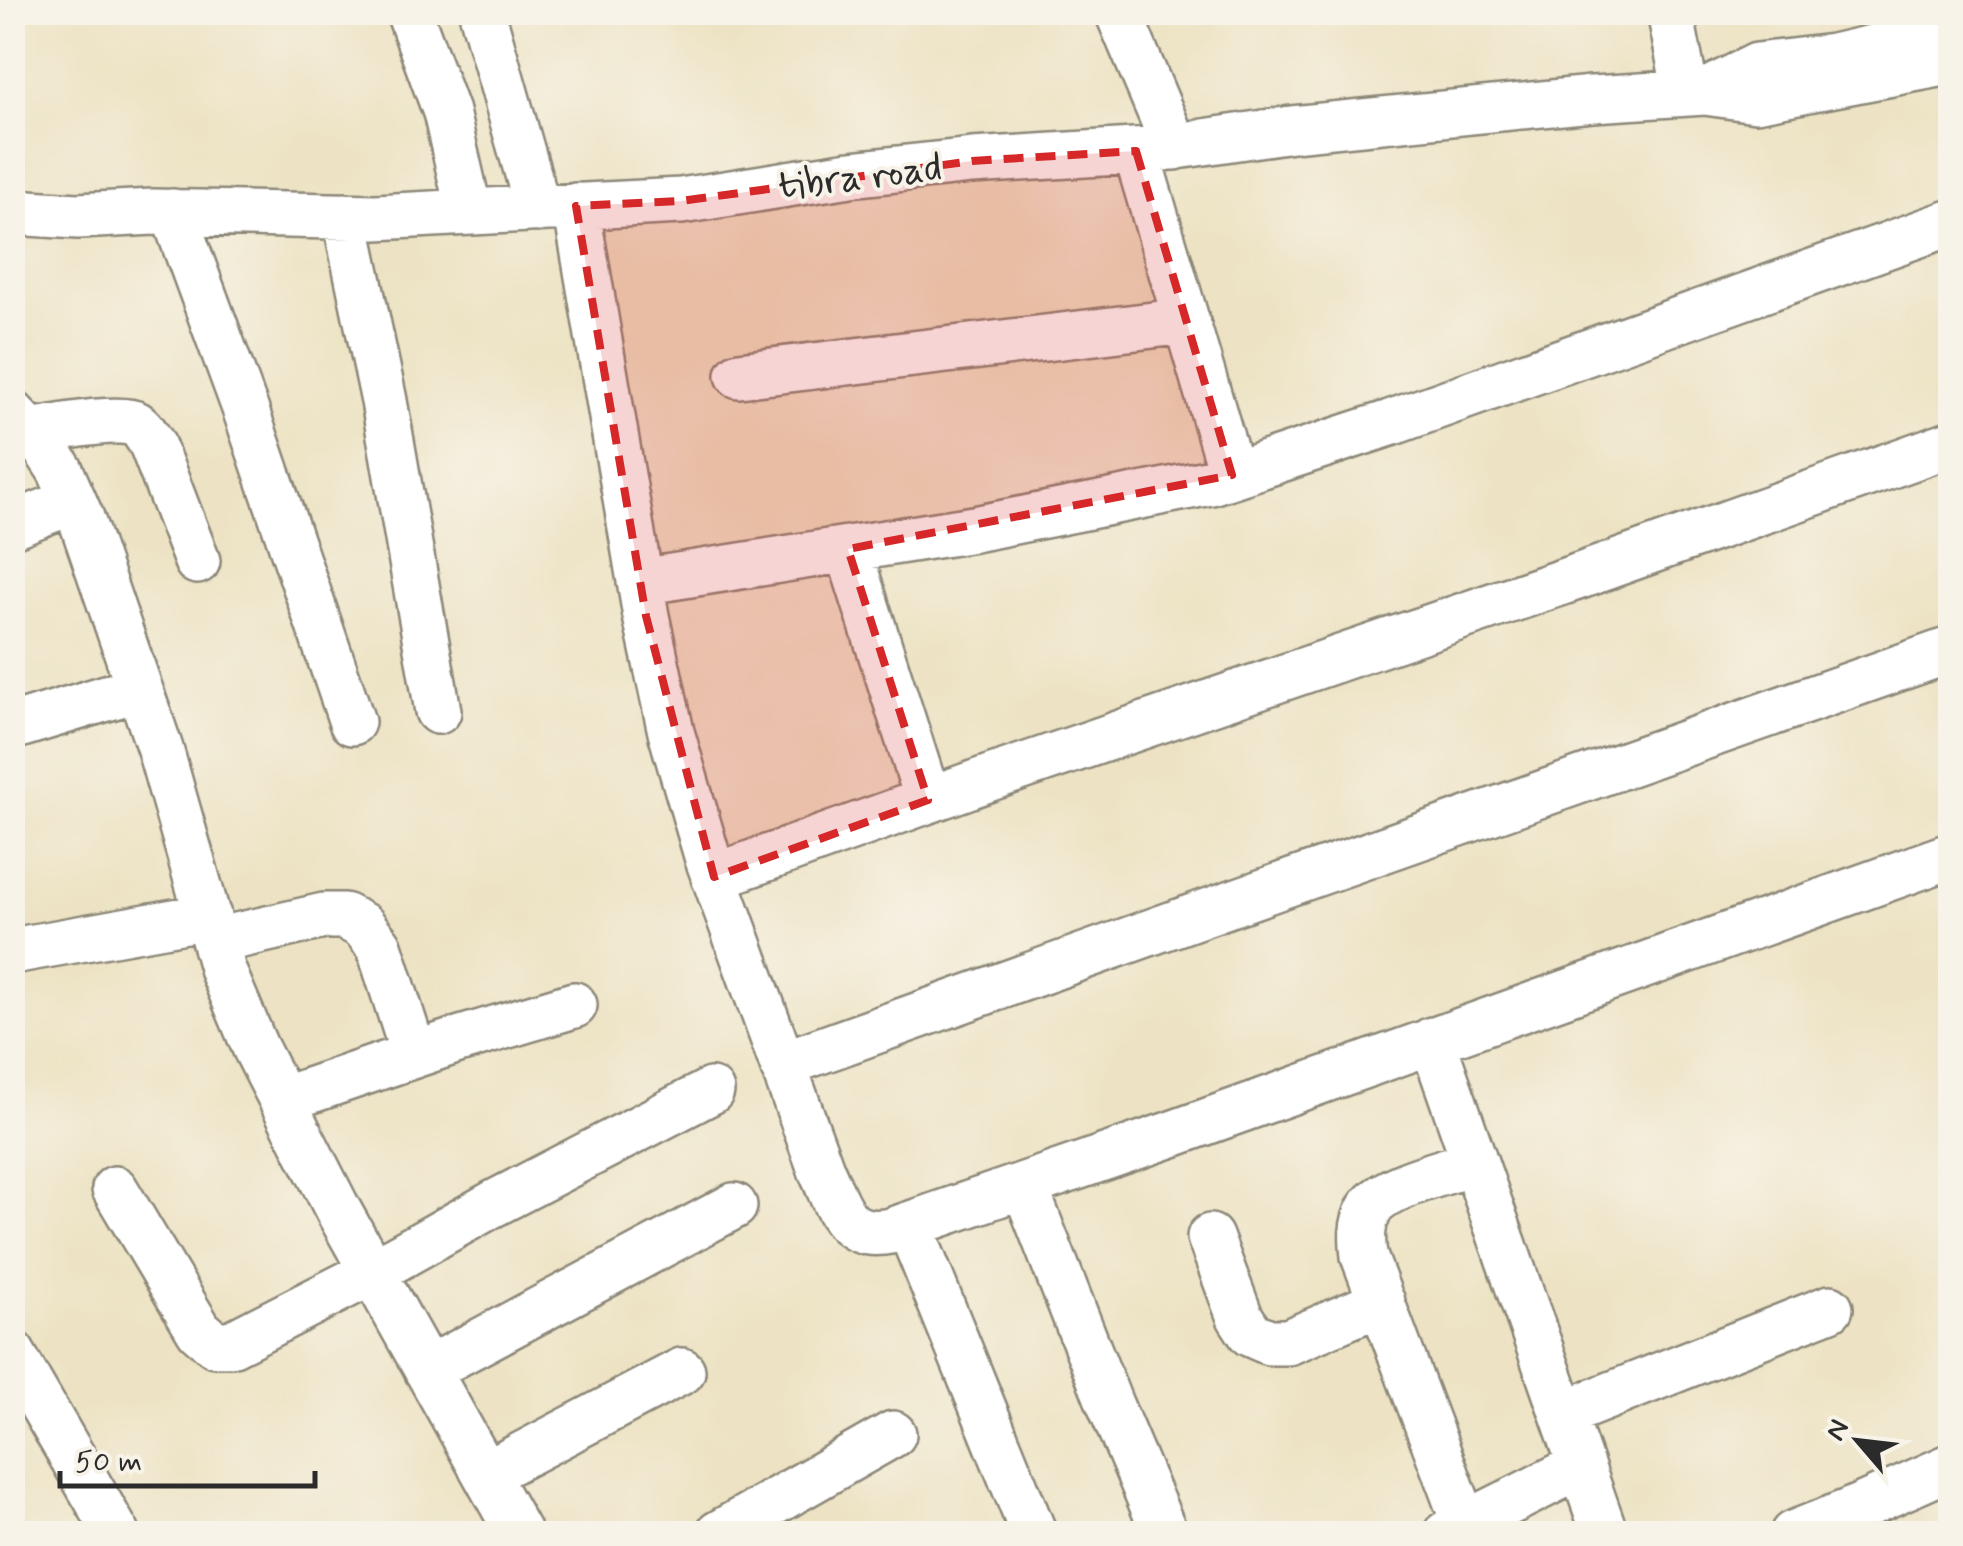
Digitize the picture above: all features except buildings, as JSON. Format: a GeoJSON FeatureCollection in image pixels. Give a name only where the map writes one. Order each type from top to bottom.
{"type":"FeatureCollection","features":[{"type":"Feature","properties":{"kind":"street"},"geometry":{"type":"LineString","coordinates":[[410,12],[446,112],[469,212]]}},
{"type":"Feature","properties":{"kind":"street"},"geometry":{"type":"LineString","coordinates":[[482,12],[557,207],[671,732],[714,877],[822,1172],[850,1226],[870,1235],[909,1225],[1950,856]]}},
{"type":"Feature","properties":{"kind":"street"},"geometry":{"type":"LineString","coordinates":[[1118,12],[1155,149],[1186,321],[1232,476]]}},
{"type":"Feature","properties":{"kind":"street"},"geometry":{"type":"LineString","coordinates":[[1670,12],[1696,92]]}},
{"type":"Feature","properties":{"kind":"street"},"geometry":{"type":"LineString","coordinates":[[1696,92],[1757,66],[1833,56],[1950,30]]}},
{"type":"Feature","properties":{"kind":"street"},"geometry":{"type":"LineString","coordinates":[[1696,92],[1756,98],[1950,62]]}},
{"type":"Feature","properties":{"kind":"street","name":"tibra road"},"geometry":{"type":"LineString","coordinates":[[12,212],[78,216],[173,212],[376,216],[682,201],[850,174],[1155,149],[1348,123],[1696,92]]}},
{"type":"Feature","properties":{"kind":"street"},"geometry":{"type":"LineString","coordinates":[[173,212],[352,722]]}},
{"type":"Feature","properties":{"kind":"street"},"geometry":{"type":"LineString","coordinates":[[345,216],[384,401],[438,711]]}},
{"type":"Feature","properties":{"kind":"street"},"geometry":{"type":"LineString","coordinates":[[640,582],[974,529],[1211,482],[1408,417],[1950,223]]}},
{"type":"Feature","properties":{"kind":"street"},"geometry":{"type":"LineString","coordinates":[[739,375],[1186,321]]}},
{"type":"Feature","properties":{"kind":"street"},"geometry":{"type":"LineString","coordinates":[[21,422],[118,421],[133,422],[142,429],[152,444],[197,560]]}},
{"type":"Feature","properties":{"kind":"street"},"geometry":{"type":"LineString","coordinates":[[21,422],[60,470],[73,501],[160,748],[229,986],[255,1046],[338,1210],[519,1534]]}},
{"type":"Feature","properties":{"kind":"street"},"geometry":{"type":"LineString","coordinates":[[714,877],[1950,444]]}},
{"type":"Feature","properties":{"kind":"street"},"geometry":{"type":"LineString","coordinates":[[12,524],[73,501]]}},
{"type":"Feature","properties":{"kind":"street"},"geometry":{"type":"LineString","coordinates":[[848,549],[928,800]]}},
{"type":"Feature","properties":{"kind":"street"},"geometry":{"type":"LineString","coordinates":[[783,1064],[1950,650]]}},
{"type":"Feature","properties":{"kind":"street"},"geometry":{"type":"LineString","coordinates":[[12,727],[139,688]]}},
{"type":"Feature","properties":{"kind":"street"},"geometry":{"type":"LineString","coordinates":[[12,951],[344,916],[363,926],[379,946],[414,1055]]}},
{"type":"Feature","properties":{"kind":"street"},"geometry":{"type":"LineString","coordinates":[[282,1100],[574,1004]]}},
{"type":"Feature","properties":{"kind":"street"},"geometry":{"type":"LineString","coordinates":[[1432,1040],[1605,1534]]}},
{"type":"Feature","properties":{"kind":"street"},"geometry":{"type":"LineString","coordinates":[[116,1189],[199,1330],[215,1344],[230,1344],[711,1091]]}},
{"type":"Feature","properties":{"kind":"street"},"geometry":{"type":"LineString","coordinates":[[1475,1162],[1389,1192],[1370,1206],[1361,1231],[1364,1256],[1456,1529],[1581,1466]]}},
{"type":"Feature","properties":{"kind":"street"},"geometry":{"type":"LineString","coordinates":[[1024,1185],[1165,1534]]}},
{"type":"Feature","properties":{"kind":"street"},"geometry":{"type":"LineString","coordinates":[[427,1370],[734,1206]]}},
{"type":"Feature","properties":{"kind":"street"},"geometry":{"type":"LineString","coordinates":[[909,1225],[1034,1534]]}},
{"type":"Feature","properties":{"kind":"street"},"geometry":{"type":"LineString","coordinates":[[1210,1237],[1240,1316],[1251,1334],[1269,1342],[1288,1342],[1382,1302]]}},
{"type":"Feature","properties":{"kind":"street"},"geometry":{"type":"LineString","coordinates":[[1563,1414],[1830,1308]]}},
{"type":"Feature","properties":{"kind":"street"},"geometry":{"type":"LineString","coordinates":[[12,1353],[118,1534]]}},
{"type":"Feature","properties":{"kind":"street"},"geometry":{"type":"LineString","coordinates":[[486,1474],[682,1370]]}},
{"type":"Feature","properties":{"kind":"street"},"geometry":{"type":"LineString","coordinates":[[718,1534],[893,1434]]}},
{"type":"Feature","properties":{"kind":"street"},"geometry":{"type":"LineString","coordinates":[[1794,1534],[1950,1466]]}},
{"type":"Feature","properties":{"kind":"highlighted area"},"geometry":{"type":"Polygon","coordinates":[[[1136,151],[1232,475],[848,549],[928,800],[714,877],[646,616],[576,206],[681,201],[972,161],[1136,151]]]}}]}
